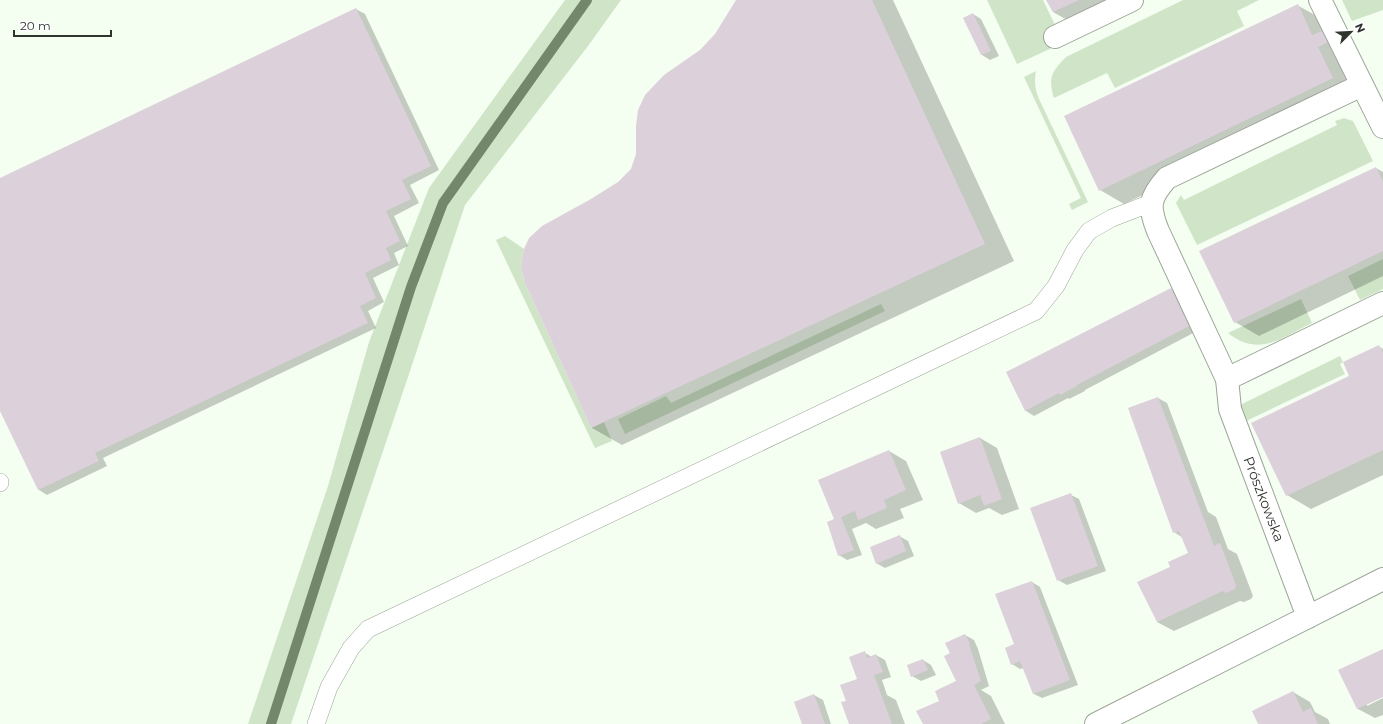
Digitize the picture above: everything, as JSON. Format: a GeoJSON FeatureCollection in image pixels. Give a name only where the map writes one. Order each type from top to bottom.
{"type":"FeatureCollection","features":[{"type":"Feature","properties":{"kind":"street"},"geometry":{"type":"LineString","coordinates":[[1055,37],[1132,0]]}},
{"type":"Feature","properties":{"kind":"street"},"geometry":{"type":"LineString","coordinates":[[1320,0],[1383,127]]}},
{"type":"Feature","properties":{"kind":"street"},"geometry":{"type":"LineString","coordinates":[[1151,203],[1156,190],[1167,178],[1362,85]]}},
{"type":"Feature","properties":{"kind":"street","name":"Prószkowska"},"geometry":{"type":"LineString","coordinates":[[1151,203],[1152,218],[1227,379],[1230,409],[1308,617]]}},
{"type":"Feature","properties":{"kind":"street"},"geometry":{"type":"LineString","coordinates":[[1227,379],[1383,303]]}},
{"type":"Feature","properties":{"kind":"street"},"geometry":{"type":"LineString","coordinates":[[1096,724],[1383,579]]}},
{"type":"Feature","properties":{"kind":"lane"},"geometry":{"type":"LineString","coordinates":[[316,724],[330,687],[351,648],[368,629],[1036,311],[1056,286],[1075,250],[1089,231],[1112,218],[1151,203]]}},
{"type":"Feature","properties":{"kind":"green space"},"geometry":{"type":"Polygon","coordinates":[[[565,0],[621,0],[588,46],[465,205],[291,724],[248,724],[328,486],[369,342],[429,188],[565,0]]]}},
{"type":"Feature","properties":{"kind":"green space"},"geometry":{"type":"Polygon","coordinates":[[[987,0],[1043,0],[1056,27],[1045,32],[1052,48],[1017,64],[987,0]]]}},
{"type":"Feature","properties":{"kind":"green space"},"geometry":{"type":"Polygon","coordinates":[[[1183,0],[1259,0],[1237,11],[1244,26],[1115,88],[1107,73],[1054,98],[1051,85],[1052,76],[1054,71],[1066,57],[1183,0]]]}},
{"type":"Feature","properties":{"kind":"green space"},"geometry":{"type":"Polygon","coordinates":[[[1342,0],[1383,0],[1383,10],[1352,21],[1342,0]]]}},
{"type":"Feature","properties":{"kind":"green space"},"geometry":{"type":"Polygon","coordinates":[[[1036,71],[1035,82],[1038,96],[1088,202],[1072,210],[1069,204],[1081,198],[1024,77],[1036,71]]]}},
{"type":"Feature","properties":{"kind":"green space"},"geometry":{"type":"Polygon","coordinates":[[[1344,118],[1353,121],[1373,161],[1197,245],[1176,203],[1181,195],[1184,200],[1337,125],[1335,121],[1344,118]]]}},
{"type":"Feature","properties":{"kind":"green space"},"geometry":{"type":"Polygon","coordinates":[[[505,236],[524,249],[521,265],[524,281],[591,428],[604,422],[612,441],[595,448],[496,240],[505,236]]]}},
{"type":"Feature","properties":{"kind":"green space"},"geometry":{"type":"Polygon","coordinates":[[[1383,259],[1383,289],[1360,300],[1348,276],[1383,259]]]}},
{"type":"Feature","properties":{"kind":"green space"},"geometry":{"type":"Polygon","coordinates":[[[1301,299],[1312,323],[1281,339],[1261,345],[1250,344],[1239,340],[1228,333],[1301,299]]]}},
{"type":"Feature","properties":{"kind":"green space"},"geometry":{"type":"Polygon","coordinates":[[[881,304],[885,311],[625,434],[618,419],[666,396],[671,403],[881,304]]]}},
{"type":"Feature","properties":{"kind":"green space"},"geometry":{"type":"Polygon","coordinates":[[[1340,356],[1343,362],[1340,364],[1345,374],[1246,421],[1240,405],[1340,356]]]}},
{"type":"Feature","properties":{"kind":"building"},"geometry":{"type":"Polygon","coordinates":[[[736,0],[872,0],[985,244],[591,428],[524,281],[521,265],[524,249],[529,238],[542,226],[618,182],[631,169],[636,154],[636,126],[638,110],[645,95],[664,75],[700,50],[715,34],[736,0]]]}},
{"type":"Feature","properties":{"kind":"building"},"geometry":{"type":"Polygon","coordinates":[[[1046,0],[1079,0],[1053,12],[1046,0]]]}},
{"type":"Feature","properties":{"kind":"building"},"geometry":{"type":"Polygon","coordinates":[[[1298,4],[1312,35],[1322,31],[1328,42],[1318,47],[1333,78],[1099,191],[1064,116],[1298,4]]]}},
{"type":"Feature","properties":{"kind":"building"},"geometry":{"type":"Polygon","coordinates":[[[356,8],[431,166],[402,180],[411,199],[386,211],[400,241],[386,248],[391,260],[365,273],[376,298],[360,306],[368,323],[95,453],[99,461],[38,490],[0,411],[0,178],[356,8]]]}},
{"type":"Feature","properties":{"kind":"building"},"geometry":{"type":"Polygon","coordinates":[[[973,13],[991,51],[981,55],[963,18],[973,13]]]}},
{"type":"Feature","properties":{"kind":"building"},"geometry":{"type":"Polygon","coordinates":[[[1376,167],[1383,182],[1383,251],[1234,323],[1199,251],[1376,167]]]}},
{"type":"Feature","properties":{"kind":"building"},"geometry":{"type":"Polygon","coordinates":[[[1171,288],[1189,326],[1060,395],[1059,393],[1025,411],[1006,372],[1171,288]]]}},
{"type":"Feature","properties":{"kind":"building"},"geometry":{"type":"Polygon","coordinates":[[[1379,345],[1383,353],[1383,450],[1286,496],[1251,423],[1349,376],[1343,362],[1379,345]]]}},
{"type":"Feature","properties":{"kind":"building"},"geometry":{"type":"Polygon","coordinates":[[[1158,397],[1214,546],[1220,543],[1236,585],[1235,589],[1226,593],[1223,591],[1157,622],[1137,582],[1170,567],[1168,562],[1188,553],[1179,531],[1173,533],[1128,408],[1158,397]]]}},
{"type":"Feature","properties":{"kind":"building"},"geometry":{"type":"Polygon","coordinates":[[[980,437],[1002,499],[984,506],[980,495],[958,504],[940,452],[980,437]]]}},
{"type":"Feature","properties":{"kind":"building"},"geometry":{"type":"Polygon","coordinates":[[[889,450],[906,490],[884,500],[887,508],[858,520],[855,511],[841,517],[854,550],[838,556],[827,522],[834,519],[818,480],[889,450]]]}},
{"type":"Feature","properties":{"kind":"building"},"geometry":{"type":"Polygon","coordinates":[[[1071,493],[1098,566],[1057,581],[1030,508],[1071,493]]]}},
{"type":"Feature","properties":{"kind":"building"},"geometry":{"type":"Polygon","coordinates":[[[900,535],[906,551],[876,564],[870,547],[900,535]]]}},
{"type":"Feature","properties":{"kind":"building"},"geometry":{"type":"Polygon","coordinates":[[[1032,581],[1070,680],[1033,694],[1020,661],[1011,665],[1005,648],[1014,644],[995,594],[1032,581]]]}},
{"type":"Feature","properties":{"kind":"building"},"geometry":{"type":"Polygon","coordinates":[[[965,634],[970,644],[981,681],[974,685],[991,719],[981,724],[923,724],[916,711],[939,701],[935,691],[956,681],[944,656],[950,653],[945,643],[965,634]]]}},
{"type":"Feature","properties":{"kind":"building"},"geometry":{"type":"Polygon","coordinates":[[[1383,649],[1383,697],[1357,709],[1338,670],[1383,649]]]}},
{"type":"Feature","properties":{"kind":"building"},"geometry":{"type":"Polygon","coordinates":[[[865,651],[867,658],[876,654],[883,672],[874,675],[892,724],[849,724],[841,702],[846,701],[840,685],[857,679],[849,657],[865,651]]]}},
{"type":"Feature","properties":{"kind":"building"},"geometry":{"type":"Polygon","coordinates":[[[923,659],[928,670],[911,677],[907,665],[923,659]]]}},
{"type":"Feature","properties":{"kind":"building"},"geometry":{"type":"Polygon","coordinates":[[[1293,691],[1303,712],[1311,708],[1318,724],[1258,724],[1252,711],[1293,691]]]}},
{"type":"Feature","properties":{"kind":"building"},"geometry":{"type":"Polygon","coordinates":[[[814,694],[825,724],[802,724],[794,702],[814,694]]]}},
{"type":"Feature","properties":{"kind":"waterway"},"geometry":{"type":"LineString","coordinates":[[271,724],[411,287],[443,203],[587,0]]}}]}
